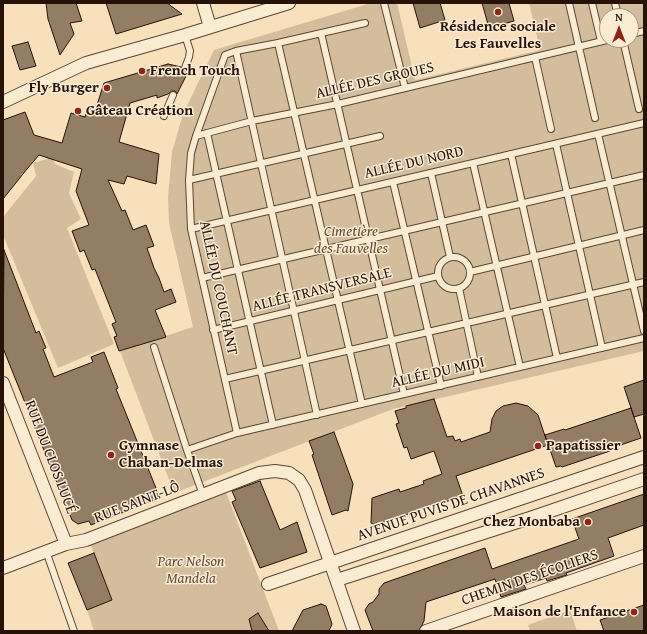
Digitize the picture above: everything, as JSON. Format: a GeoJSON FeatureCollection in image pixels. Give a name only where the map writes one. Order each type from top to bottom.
{"type":"FeatureCollection","features":[{"type":"Feature","properties":{"kind":"street"},"geometry":{"type":"LineString","coordinates":[[203,3],[210,27]]}},
{"type":"Feature","properties":{"kind":"street"},"geometry":{"type":"LineString","coordinates":[[3,102],[86,63],[185,35],[289,3]]}},
{"type":"Feature","properties":{"kind":"street","name":"RUE DU CLOS LUCÉ"},"geometry":{"type":"LineString","coordinates":[[3,382],[63,545]]}},
{"type":"Feature","properties":{"kind":"street","name":"AVENUE PUVIS DE CHAVANNES"},"geometry":{"type":"LineString","coordinates":[[268,584],[644,457]]}},
{"type":"Feature","properties":{"kind":"street","name":"RUE SAINT-LÔ"},"geometry":{"type":"LineString","coordinates":[[3,568],[63,545],[86,540],[259,474],[275,471],[289,473],[299,480],[305,490],[354,631]]}},
{"type":"Feature","properties":{"kind":"street"},"geometry":{"type":"LineString","coordinates":[[337,580],[530,518],[644,479]]}},
{"type":"Feature","properties":{"kind":"street","name":"CHEMIN DES ÉCOLIERS"},"geometry":{"type":"LineString","coordinates":[[426,631],[644,556]]}},
{"type":"Feature","properties":{"kind":"lane"},"geometry":{"type":"LineString","coordinates":[[384,3],[405,88]]}},
{"type":"Feature","properties":{"kind":"lane"},"geometry":{"type":"LineString","coordinates":[[569,3],[596,118]]}},
{"type":"Feature","properties":{"kind":"lane"},"geometry":{"type":"LineString","coordinates":[[592,3],[599,25]]}},
{"type":"Feature","properties":{"kind":"lane"},"geometry":{"type":"LineString","coordinates":[[317,415],[236,51],[364,23]]}},
{"type":"Feature","properties":{"kind":"lane"},"geometry":{"type":"LineString","coordinates":[[321,33],[404,394]]}},
{"type":"Feature","properties":{"kind":"lane"},"geometry":{"type":"LineString","coordinates":[[185,35],[190,51],[190,57],[185,68]]}},
{"type":"Feature","properties":{"kind":"lane","name":"ALLÉE DES GROUES"},"geometry":{"type":"LineString","coordinates":[[196,136],[252,122],[338,104],[599,41]]}},
{"type":"Feature","properties":{"kind":"lane"},"geometry":{"type":"LineString","coordinates":[[278,43],[362,404]]}},
{"type":"Feature","properties":{"kind":"lane"},"geometry":{"type":"LineString","coordinates":[[625,48],[639,109]]}},
{"type":"Feature","properties":{"kind":"lane","name":"ALLÉE DU COUCHANT"},"geometry":{"type":"LineString","coordinates":[[236,51],[225,55],[196,136],[191,153],[188,180],[191,229],[237,433]]}},
{"type":"Feature","properties":{"kind":"lane"},"geometry":{"type":"LineString","coordinates":[[535,57],[551,129]]}},
{"type":"Feature","properties":{"kind":"lane"},"geometry":{"type":"LineString","coordinates":[[164,116],[172,95]]}},
{"type":"Feature","properties":{"kind":"lane","name":"ALLÉE DU NORD"},"geometry":{"type":"LineString","coordinates":[[191,229],[598,134],[644,125]]}},
{"type":"Feature","properties":{"kind":"lane"},"geometry":{"type":"LineString","coordinates":[[207,133],[273,425]]}},
{"type":"Feature","properties":{"kind":"lane"},"geometry":{"type":"LineString","coordinates":[[598,134],[644,331]]}},
{"type":"Feature","properties":{"kind":"lane"},"geometry":{"type":"LineString","coordinates":[[188,180],[380,136]]}},
{"type":"Feature","properties":{"kind":"lane"},"geometry":{"type":"LineString","coordinates":[[556,144],[602,348]]}},
{"type":"Feature","properties":{"kind":"lane"},"geometry":{"type":"LineString","coordinates":[[511,154],[557,358]]}},
{"type":"Feature","properties":{"kind":"lane"},"geometry":{"type":"LineString","coordinates":[[473,163],[520,367]]}},
{"type":"Feature","properties":{"kind":"lane"},"geometry":{"type":"LineString","coordinates":[[431,173],[450,257]]}},
{"type":"Feature","properties":{"kind":"lane"},"geometry":{"type":"LineString","coordinates":[[202,278],[644,175]]}},
{"type":"Feature","properties":{"kind":"lane"},"geometry":{"type":"LineString","coordinates":[[393,182],[441,386]]}},
{"type":"Feature","properties":{"kind":"lane"},"geometry":{"type":"LineString","coordinates":[[470,272],[644,230]]}},
{"type":"Feature","properties":{"kind":"lane"},"geometry":{"type":"LineString","coordinates":[[450,257],[459,258],[467,263],[470,272],[467,282],[459,288],[448,288],[443,285],[438,276],[440,264],[444,259],[450,257]]}},
{"type":"Feature","properties":{"kind":"lane","name":"ALLÉE TRANSVERSALE"},"geometry":{"type":"LineString","coordinates":[[213,330],[438,276]]}},
{"type":"Feature","properties":{"kind":"lane"},"geometry":{"type":"LineString","coordinates":[[225,379],[644,282]]}},
{"type":"Feature","properties":{"kind":"lane"},"geometry":{"type":"LineString","coordinates":[[459,288],[478,377]]}},
{"type":"Feature","properties":{"kind":"lane","name":"ALLÉE DU MIDI"},"geometry":{"type":"LineString","coordinates":[[187,450],[237,433],[644,338]]}},
{"type":"Feature","properties":{"kind":"lane"},"geometry":{"type":"LineString","coordinates":[[154,347],[203,495]]}},
{"type":"Feature","properties":{"kind":"lane"},"geometry":{"type":"LineString","coordinates":[[46,551],[74,631]]}},
{"type":"Feature","properties":{"kind":"green space","name":"Cimetière des Fauvelles"},"geometry":{"type":"Polygon","coordinates":[[[371,3],[397,3],[415,80],[540,50],[529,3],[644,3],[644,351],[393,409],[174,493],[120,351],[193,327],[169,223],[168,197],[172,152],[183,114],[214,50],[371,3]]]}},
{"type":"Feature","properties":{"kind":"green space"},"geometry":{"type":"Polygon","coordinates":[[[49,149],[55,164],[74,172],[69,193],[81,219],[67,228],[114,344],[58,368],[3,235],[3,217],[36,176],[33,163],[47,159],[49,149]]]}},
{"type":"Feature","properties":{"kind":"green space","name":"Parc Nelson Mandela"},"geometry":{"type":"Polygon","coordinates":[[[226,492],[279,631],[94,631],[87,610],[112,600],[90,543],[226,492]]]}},
{"type":"Feature","properties":{"kind":"green space"},"geometry":{"type":"Polygon","coordinates":[[[570,610],[577,631],[530,631],[528,625],[570,610]]]}},
{"type":"Feature","properties":{"kind":"building"},"geometry":{"type":"Polygon","coordinates":[[[46,3],[76,3],[82,21],[70,23],[74,34],[60,55],[48,19],[46,3]]]}},
{"type":"Feature","properties":{"kind":"building"},"geometry":{"type":"Polygon","coordinates":[[[106,3],[167,3],[182,14],[116,34],[106,3]]]}},
{"type":"Feature","properties":{"kind":"building","name":"Résidence sociale Les Fauvelles"},"geometry":{"type":"Polygon","coordinates":[[[413,3],[440,3],[445,20],[420,28],[413,3]]]}},
{"type":"Feature","properties":{"kind":"building","name":"Résidence sociale Les Fauvelles"},"geometry":{"type":"Polygon","coordinates":[[[482,3],[509,3],[514,21],[489,28],[482,3]]]}},
{"type":"Feature","properties":{"kind":"building"},"geometry":{"type":"Polygon","coordinates":[[[28,42],[36,66],[20,70],[12,46],[28,42]]]}},
{"type":"Feature","properties":{"kind":"building"},"geometry":{"type":"Polygon","coordinates":[[[168,64],[181,67],[181,71],[184,72],[189,70],[177,94],[175,91],[172,91],[157,98],[157,95],[130,103],[119,142],[159,154],[156,184],[127,176],[124,184],[108,180],[122,211],[125,210],[133,230],[146,225],[154,246],[147,248],[154,268],[164,292],[171,289],[176,302],[155,310],[166,337],[119,351],[114,337],[117,336],[112,324],[116,322],[95,269],[92,270],[84,250],[80,252],[72,231],[89,225],[76,191],[82,169],[39,155],[3,199],[3,120],[25,112],[34,135],[62,143],[71,113],[85,117],[87,111],[97,105],[104,83],[168,64]]]}},
{"type":"Feature","properties":{"kind":"building"},"geometry":{"type":"Polygon","coordinates":[[[4,250],[36,333],[39,331],[46,348],[43,349],[54,377],[93,362],[91,357],[104,352],[118,388],[116,389],[160,498],[91,525],[89,521],[78,524],[72,520],[3,348],[4,250]]]}},
{"type":"Feature","properties":{"kind":"building"},"geometry":{"type":"Polygon","coordinates":[[[644,380],[644,414],[634,417],[624,387],[644,380]]]}},
{"type":"Feature","properties":{"kind":"building"},"geometry":{"type":"Polygon","coordinates":[[[434,399],[447,437],[453,436],[455,441],[460,439],[461,442],[490,432],[492,419],[496,411],[503,406],[516,403],[528,406],[538,415],[548,445],[456,476],[463,496],[375,525],[371,523],[372,498],[399,489],[400,492],[424,484],[423,481],[442,474],[434,451],[411,459],[407,447],[404,448],[396,424],[399,423],[395,411],[406,408],[406,406],[434,399]]]}},
{"type":"Feature","properties":{"kind":"building"},"geometry":{"type":"Polygon","coordinates":[[[631,408],[641,438],[609,449],[610,451],[562,467],[556,467],[545,435],[564,429],[565,430],[631,408]]]}},
{"type":"Feature","properties":{"kind":"building"},"geometry":{"type":"Polygon","coordinates":[[[334,432],[353,484],[348,511],[346,510],[332,515],[312,455],[314,454],[309,441],[334,432]]]}},
{"type":"Feature","properties":{"kind":"building"},"geometry":{"type":"Polygon","coordinates":[[[260,481],[280,530],[297,522],[307,552],[260,568],[232,502],[236,500],[232,491],[260,481]]]}},
{"type":"Feature","properties":{"kind":"building"},"geometry":{"type":"Polygon","coordinates":[[[644,494],[644,525],[608,538],[614,556],[566,573],[567,575],[547,581],[546,578],[524,585],[526,589],[501,597],[495,579],[426,602],[424,621],[419,631],[373,631],[365,610],[379,594],[379,589],[384,583],[485,548],[492,569],[579,539],[572,519],[644,494]]]}},
{"type":"Feature","properties":{"kind":"building"},"geometry":{"type":"Polygon","coordinates":[[[94,553],[112,600],[87,610],[68,563],[94,553]]]}},
{"type":"Feature","properties":{"kind":"building"},"geometry":{"type":"Polygon","coordinates":[[[321,604],[326,606],[332,624],[329,631],[292,631],[303,610],[321,604]]]}},
{"type":"Feature","properties":{"kind":"building","name":"Maison de l'Enfance"},"geometry":{"type":"Polygon","coordinates":[[[644,605],[644,631],[604,631],[600,620],[644,605]]]}},
{"type":"Feature","properties":{"kind":"building"},"geometry":{"type":"Polygon","coordinates":[[[258,613],[269,631],[252,631],[249,619],[258,613]]]}},
{"type":"Feature","properties":{"kind":"place","name":"Résidence sociale Les Fauvelles"},"geometry":{"type":"Point","coordinates":[498,12]}},
{"type":"Feature","properties":{"kind":"place","name":"French Touch"},"geometry":{"type":"Point","coordinates":[142,71]}},
{"type":"Feature","properties":{"kind":"place","name":"Fly Burger"},"geometry":{"type":"Point","coordinates":[107,88]}},
{"type":"Feature","properties":{"kind":"place","name":"Gâteau Création"},"geometry":{"type":"Point","coordinates":[78,111]}},
{"type":"Feature","properties":{"kind":"place","name":"Papatissier"},"geometry":{"type":"Point","coordinates":[538,446]}},
{"type":"Feature","properties":{"kind":"place","name":"Gymnase Chaban-Delmas"},"geometry":{"type":"Point","coordinates":[111,455]}},
{"type":"Feature","properties":{"kind":"place","name":"Chez Monbaba"},"geometry":{"type":"Point","coordinates":[588,522]}},
{"type":"Feature","properties":{"kind":"place","name":"Maison de l'Enfance"},"geometry":{"type":"Point","coordinates":[634,612]}}]}
